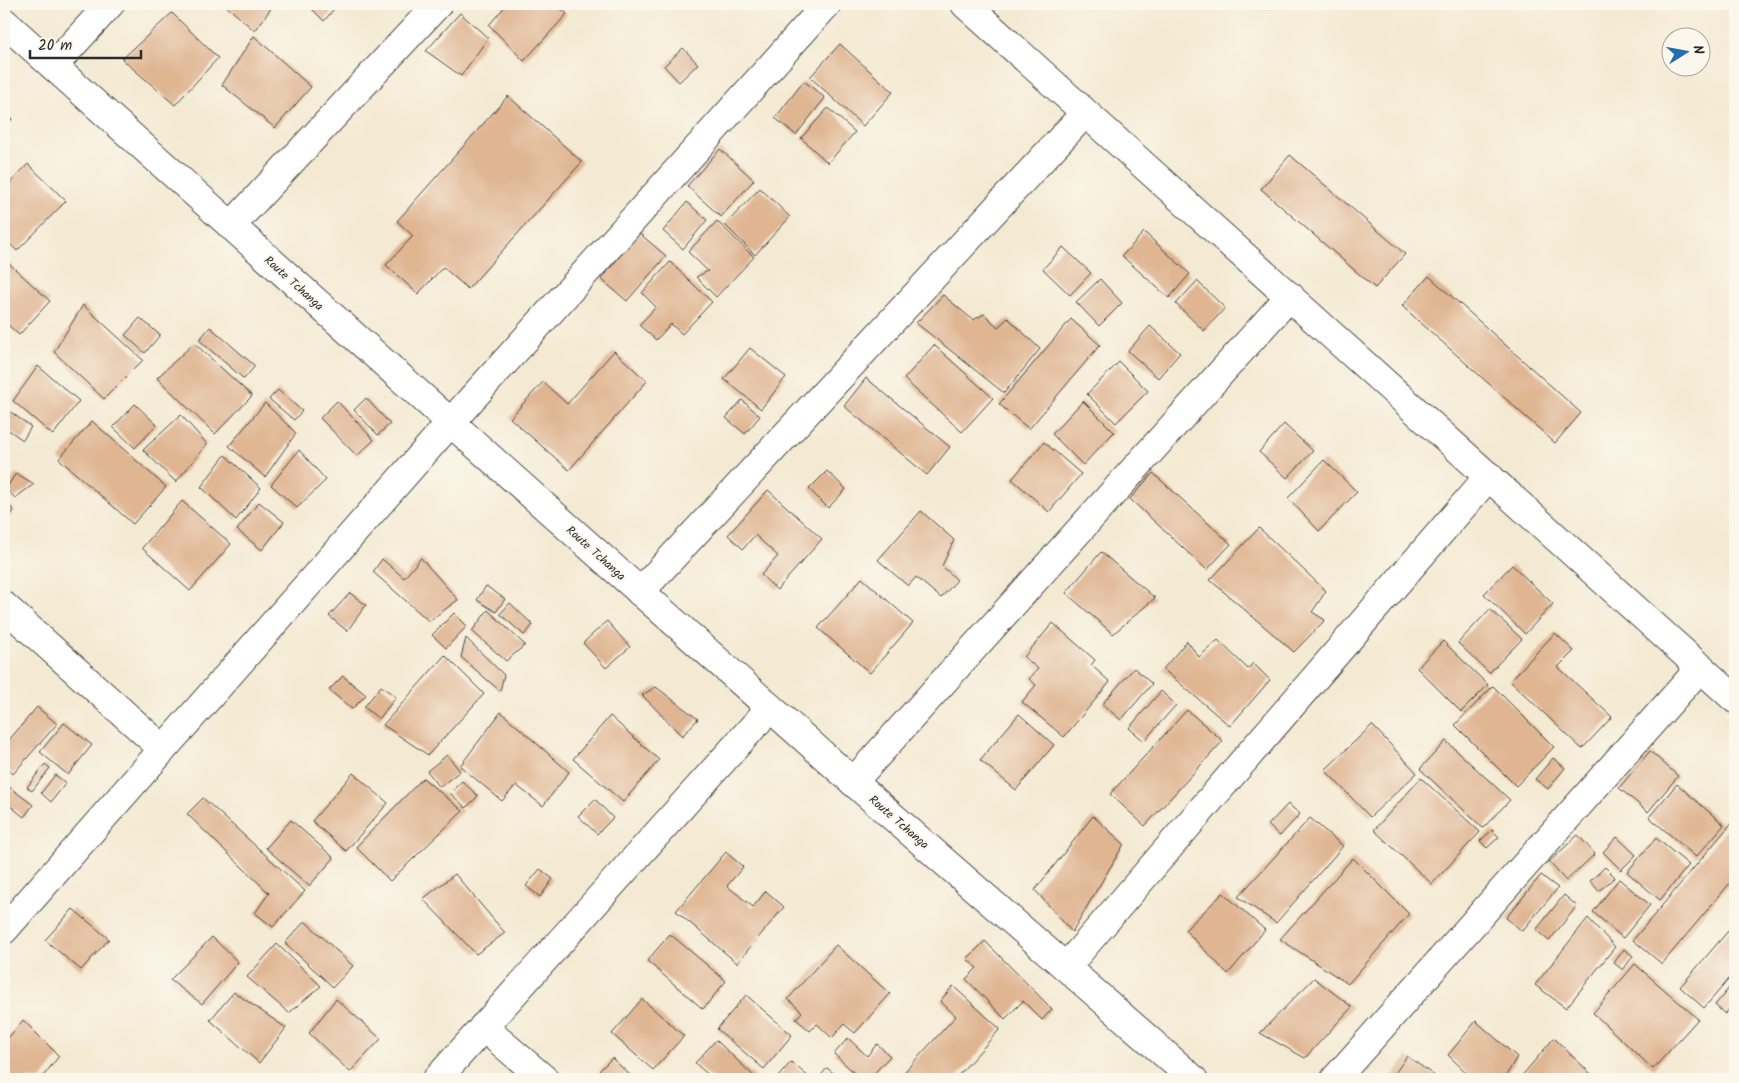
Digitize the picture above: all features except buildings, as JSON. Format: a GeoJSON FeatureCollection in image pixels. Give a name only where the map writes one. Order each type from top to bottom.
{"type":"FeatureCollection","features":[{"type":"Feature","properties":{"kind":"street"},"geometry":{"type":"LineString","coordinates":[[53,66],[110,4]]}},
{"type":"Feature","properties":{"kind":"street"},"geometry":{"type":"LineString","coordinates":[[231,226],[438,4]]}},
{"type":"Feature","properties":{"kind":"street"},"geometry":{"type":"LineString","coordinates":[[4,930],[450,423],[827,4]]}},
{"type":"Feature","properties":{"kind":"street"},"geometry":{"type":"LineString","coordinates":[[965,4],[1735,699]]}},
{"type":"Feature","properties":{"kind":"street","name":"Route Tchanga"},"geometry":{"type":"LineString","coordinates":[[4,22],[853,782],[1193,1079]]}},
{"type":"Feature","properties":{"kind":"street"},"geometry":{"type":"LineString","coordinates":[[640,592],[1085,112]]}},
{"type":"Feature","properties":{"kind":"street"},"geometry":{"type":"LineString","coordinates":[[853,782],[1290,296]]}},
{"type":"Feature","properties":{"kind":"street"},"geometry":{"type":"LineString","coordinates":[[1066,967],[1489,476]]}},
{"type":"Feature","properties":{"kind":"street"},"geometry":{"type":"LineString","coordinates":[[4,606],[163,749]]}},
{"type":"Feature","properties":{"kind":"street"},"geometry":{"type":"LineString","coordinates":[[1335,1079],[1701,667]]}},
{"type":"Feature","properties":{"kind":"street"},"geometry":{"type":"LineString","coordinates":[[437,1079],[770,708]]}},
{"type":"Feature","properties":{"kind":"street"},"geometry":{"type":"LineString","coordinates":[[483,1027],[544,1079]]}}]}
